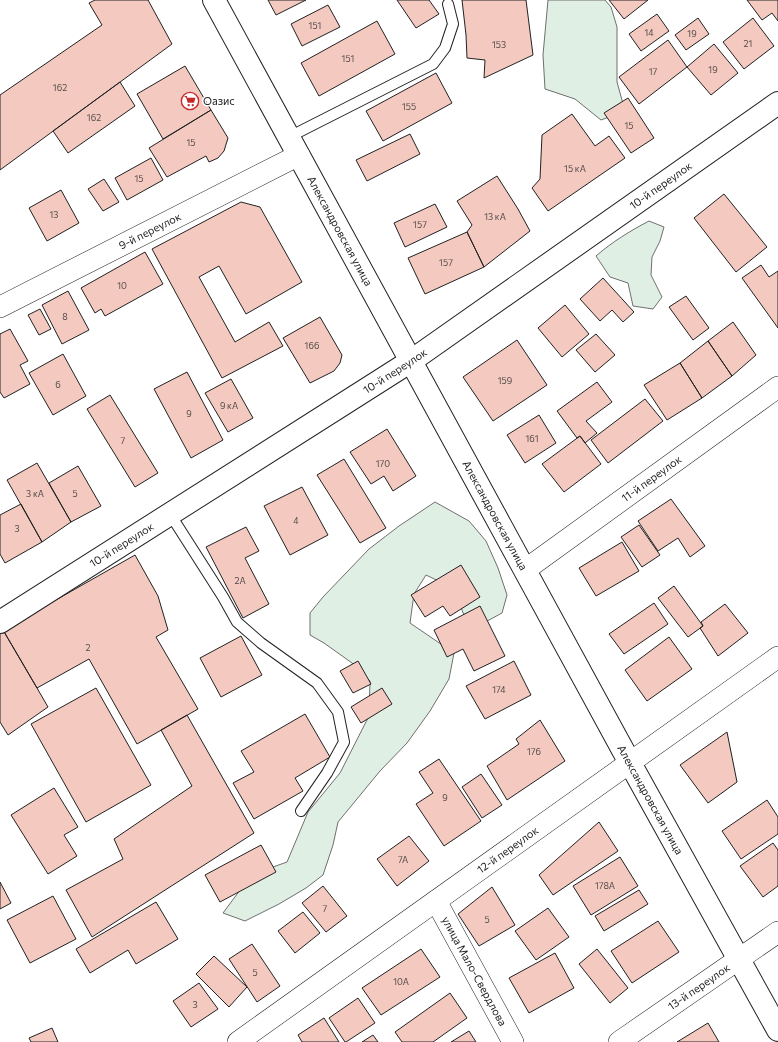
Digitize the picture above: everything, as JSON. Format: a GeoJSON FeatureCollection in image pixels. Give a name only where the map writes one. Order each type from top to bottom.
{"type":"FeatureCollection","features":[{"type":"Feature","properties":{"kind":"main road","name":"Александровская улица"},"geometry":{"type":"LineString","coordinates":[[214,0],[630,763],[778,1030]]}},
{"type":"Feature","properties":{"kind":"main road","name":"10-й переулок"},"geometry":{"type":"LineString","coordinates":[[0,622],[411,361],[778,103]]}},
{"type":"Feature","properties":{"kind":"street","name":"9-й переулок"},"geometry":{"type":"LineString","coordinates":[[0,307],[294,146]]}},
{"type":"Feature","properties":{"kind":"street","name":"11-й переулок"},"geometry":{"type":"LineString","coordinates":[[525,570],[778,387]]}},
{"type":"Feature","properties":{"kind":"street","name":"12-й переулок"},"geometry":{"type":"LineString","coordinates":[[238,1042],[778,658]]}},
{"type":"Feature","properties":{"kind":"street","name":"улица Мало-Свердлова"},"geometry":{"type":"LineString","coordinates":[[436,901],[513,1042]]}},
{"type":"Feature","properties":{"kind":"street","name":"13-й переулок"},"geometry":{"type":"LineString","coordinates":[[620,1042],[778,932]]}},
{"type":"Feature","properties":{"kind":"lane"},"geometry":{"type":"LineString","coordinates":[[294,146],[433,64],[445,48],[453,24],[448,4]]}},
{"type":"Feature","properties":{"kind":"lane"},"geometry":{"type":"LineString","coordinates":[[170,514],[223,597],[237,622],[261,643],[317,683],[338,712],[344,742],[327,772],[301,811]]}},
{"type":"Feature","properties":{"kind":"green space"},"geometry":{"type":"Polygon","coordinates":[[[548,0],[605,0],[611,7],[617,27],[617,82],[625,111],[601,120],[575,99],[545,89],[543,55],[548,0]]]}},
{"type":"Feature","properties":{"kind":"green space"},"geometry":{"type":"Polygon","coordinates":[[[649,221],[664,227],[660,241],[652,257],[651,275],[662,297],[653,309],[633,306],[628,283],[610,277],[596,256],[621,237],[649,221]]]}},
{"type":"Feature","properties":{"kind":"green space"},"geometry":{"type":"Polygon","coordinates":[[[435,502],[469,521],[486,541],[498,568],[507,595],[502,613],[478,626],[463,613],[455,589],[426,575],[414,594],[410,623],[454,653],[449,679],[430,711],[407,743],[380,771],[338,822],[333,845],[323,875],[306,888],[279,904],[245,921],[223,913],[249,878],[259,872],[287,862],[308,812],[340,773],[369,716],[370,681],[352,663],[310,635],[310,613],[323,597],[369,549],[399,526],[435,502]]]}},
{"type":"Feature","properties":{"kind":"building"},"geometry":{"type":"Polygon","coordinates":[[[95,0],[148,0],[172,44],[0,170],[0,95],[102,25],[89,3],[95,0]]]}},
{"type":"Feature","properties":{"kind":"building"},"geometry":{"type":"Polygon","coordinates":[[[268,0],[306,0],[276,15],[268,0]]]}},
{"type":"Feature","properties":{"kind":"building"},"geometry":{"type":"Polygon","coordinates":[[[397,0],[429,0],[439,14],[416,28],[397,0]]]}},
{"type":"Feature","properties":{"kind":"building"},"geometry":{"type":"Polygon","coordinates":[[[462,0],[526,0],[533,55],[484,78],[485,60],[467,58],[462,0]]]}},
{"type":"Feature","properties":{"kind":"building"},"geometry":{"type":"Polygon","coordinates":[[[609,0],[648,0],[624,19],[609,0]]]}},
{"type":"Feature","properties":{"kind":"building"},"geometry":{"type":"Polygon","coordinates":[[[747,0],[778,0],[778,21],[772,13],[762,20],[747,0]]]}},
{"type":"Feature","properties":{"kind":"building"},"geometry":{"type":"Polygon","coordinates":[[[328,5],[340,27],[302,46],[291,24],[328,5]]]}},
{"type":"Feature","properties":{"kind":"building"},"geometry":{"type":"Polygon","coordinates":[[[657,14],[669,31],[641,51],[629,34],[657,14]]]}},
{"type":"Feature","properties":{"kind":"building"},"geometry":{"type":"Polygon","coordinates":[[[698,18],[709,34],[686,50],[675,35],[698,18]]]}},
{"type":"Feature","properties":{"kind":"building"},"geometry":{"type":"Polygon","coordinates":[[[753,18],[774,46],[744,69],[723,42],[753,18]]]}},
{"type":"Feature","properties":{"kind":"building"},"geometry":{"type":"Polygon","coordinates":[[[377,21],[395,54],[319,96],[301,63],[377,21]]]}},
{"type":"Feature","properties":{"kind":"building"},"geometry":{"type":"Polygon","coordinates":[[[668,40],[687,67],[639,104],[619,77],[668,40]]]}},
{"type":"Feature","properties":{"kind":"building"},"geometry":{"type":"Polygon","coordinates":[[[714,44],[738,73],[711,95],[687,67],[714,44]]]}},
{"type":"Feature","properties":{"kind":"building"},"geometry":{"type":"Polygon","coordinates":[[[185,66],[211,110],[163,139],[137,94],[185,66]]]}},
{"type":"Feature","properties":{"kind":"building"},"geometry":{"type":"Polygon","coordinates":[[[436,73],[452,103],[383,141],[366,111],[436,73]]]}},
{"type":"Feature","properties":{"kind":"building"},"geometry":{"type":"Polygon","coordinates":[[[120,82],[135,106],[68,153],[53,131],[120,82]]]}},
{"type":"Feature","properties":{"kind":"building"},"geometry":{"type":"Polygon","coordinates":[[[628,98],[654,138],[631,153],[604,113],[628,98]]]}},
{"type":"Feature","properties":{"kind":"building"},"geometry":{"type":"Polygon","coordinates":[[[211,110],[228,138],[224,151],[218,158],[209,162],[206,156],[167,177],[149,148],[211,110]]]}},
{"type":"Feature","properties":{"kind":"building"},"geometry":{"type":"Polygon","coordinates":[[[572,114],[595,146],[609,136],[625,158],[548,211],[532,188],[540,179],[542,135],[572,114]]]}},
{"type":"Feature","properties":{"kind":"building"},"geometry":{"type":"Polygon","coordinates":[[[410,134],[420,154],[367,181],[356,160],[410,134]]]}},
{"type":"Feature","properties":{"kind":"building"},"geometry":{"type":"Polygon","coordinates":[[[151,158],[163,180],[127,200],[115,178],[151,158]]]}},
{"type":"Feature","properties":{"kind":"building"},"geometry":{"type":"Polygon","coordinates":[[[497,176],[530,231],[484,267],[467,232],[472,225],[457,201],[497,176]]]}},
{"type":"Feature","properties":{"kind":"building"},"geometry":{"type":"Polygon","coordinates":[[[104,179],[119,202],[103,211],[88,189],[104,179]]]}},
{"type":"Feature","properties":{"kind":"building"},"geometry":{"type":"Polygon","coordinates":[[[61,190],[79,223],[47,241],[29,208],[61,190]]]}},
{"type":"Feature","properties":{"kind":"building"},"geometry":{"type":"Polygon","coordinates":[[[724,194],[767,247],[736,272],[694,218],[724,194]]]}},
{"type":"Feature","properties":{"kind":"building"},"geometry":{"type":"Polygon","coordinates":[[[241,202],[260,207],[302,282],[246,314],[219,266],[199,277],[235,342],[269,322],[283,346],[222,378],[152,249],[241,202]]]}},
{"type":"Feature","properties":{"kind":"building"},"geometry":{"type":"Polygon","coordinates":[[[435,204],[447,227],[405,247],[394,223],[435,204]]]}},
{"type":"Feature","properties":{"kind":"building"},"geometry":{"type":"Polygon","coordinates":[[[467,232],[484,267],[425,294],[408,258],[467,232]]]}},
{"type":"Feature","properties":{"kind":"building"},"geometry":{"type":"Polygon","coordinates":[[[145,252],[163,284],[105,316],[101,309],[95,313],[81,288],[145,252]]]}},
{"type":"Feature","properties":{"kind":"building"},"geometry":{"type":"Polygon","coordinates":[[[761,265],[769,277],[778,271],[778,328],[742,278],[761,265]]]}},
{"type":"Feature","properties":{"kind":"building"},"geometry":{"type":"Polygon","coordinates":[[[603,278],[634,312],[623,322],[612,310],[600,321],[580,299],[603,278]]]}},
{"type":"Feature","properties":{"kind":"building"},"geometry":{"type":"Polygon","coordinates":[[[68,291],[89,330],[62,344],[42,305],[68,291]]]}},
{"type":"Feature","properties":{"kind":"building"},"geometry":{"type":"Polygon","coordinates":[[[686,296],[709,328],[693,340],[669,307],[686,296]]]}},
{"type":"Feature","properties":{"kind":"building"},"geometry":{"type":"Polygon","coordinates":[[[565,305],[589,334],[562,357],[538,328],[565,305]]]}},
{"type":"Feature","properties":{"kind":"building"},"geometry":{"type":"Polygon","coordinates":[[[40,309],[51,329],[39,335],[28,315],[40,309]]]}},
{"type":"Feature","properties":{"kind":"building"},"geometry":{"type":"Polygon","coordinates":[[[320,317],[342,355],[340,363],[334,371],[310,383],[283,338],[320,317]]]}},
{"type":"Feature","properties":{"kind":"building"},"geometry":{"type":"Polygon","coordinates":[[[733,322],[756,355],[732,376],[708,341],[733,322]]]}},
{"type":"Feature","properties":{"kind":"building"},"geometry":{"type":"Polygon","coordinates":[[[10,329],[28,361],[20,365],[30,384],[4,398],[0,392],[0,334],[10,329]]]}},
{"type":"Feature","properties":{"kind":"building"},"geometry":{"type":"Polygon","coordinates":[[[596,334],[615,355],[595,372],[576,350],[596,334]]]}},
{"type":"Feature","properties":{"kind":"building"},"geometry":{"type":"Polygon","coordinates":[[[517,340],[547,385],[493,421],[463,377],[517,340]]]}},
{"type":"Feature","properties":{"kind":"building"},"geometry":{"type":"Polygon","coordinates":[[[708,341],[732,376],[702,398],[680,363],[708,341]]]}},
{"type":"Feature","properties":{"kind":"building"},"geometry":{"type":"Polygon","coordinates":[[[63,354],[86,396],[53,415],[29,373],[63,354]]]}},
{"type":"Feature","properties":{"kind":"building"},"geometry":{"type":"Polygon","coordinates":[[[680,363],[702,398],[667,420],[644,385],[680,363]]]}},
{"type":"Feature","properties":{"kind":"building"},"geometry":{"type":"Polygon","coordinates":[[[187,372],[223,440],[191,458],[154,389],[187,372]]]}},
{"type":"Feature","properties":{"kind":"building"},"geometry":{"type":"Polygon","coordinates":[[[231,379],[253,418],[228,432],[205,393],[231,379]]]}},
{"type":"Feature","properties":{"kind":"building"},"geometry":{"type":"Polygon","coordinates":[[[597,382],[612,402],[586,421],[597,433],[585,443],[580,436],[577,438],[557,411],[597,382]]]}},
{"type":"Feature","properties":{"kind":"building"},"geometry":{"type":"Polygon","coordinates":[[[110,395],[158,473],[135,487],[87,409],[110,395]]]}},
{"type":"Feature","properties":{"kind":"building"},"geometry":{"type":"Polygon","coordinates":[[[645,399],[663,421],[608,463],[591,440],[645,399]]]}},
{"type":"Feature","properties":{"kind":"building"},"geometry":{"type":"Polygon","coordinates":[[[539,415],[556,443],[525,463],[507,435],[539,415]]]}},
{"type":"Feature","properties":{"kind":"building"},"geometry":{"type":"Polygon","coordinates":[[[387,429],[416,476],[393,491],[384,476],[371,484],[350,452],[387,429]]]}},
{"type":"Feature","properties":{"kind":"building"},"geometry":{"type":"Polygon","coordinates":[[[580,436],[601,464],[564,492],[542,464],[580,436]]]}},
{"type":"Feature","properties":{"kind":"building"},"geometry":{"type":"Polygon","coordinates":[[[344,459],[386,528],[360,543],[317,475],[344,459]]]}},
{"type":"Feature","properties":{"kind":"building"},"geometry":{"type":"Polygon","coordinates":[[[37,463],[71,522],[42,542],[7,480],[37,463]]]}},
{"type":"Feature","properties":{"kind":"building"},"geometry":{"type":"Polygon","coordinates":[[[78,466],[101,506],[71,522],[49,483],[78,466]]]}},
{"type":"Feature","properties":{"kind":"building"},"geometry":{"type":"Polygon","coordinates":[[[302,487],[328,535],[290,555],[264,506],[302,487]]]}},
{"type":"Feature","properties":{"kind":"building"},"geometry":{"type":"Polygon","coordinates":[[[671,499],[705,546],[690,557],[678,538],[658,551],[638,521],[671,499]]]}},
{"type":"Feature","properties":{"kind":"building"},"geometry":{"type":"Polygon","coordinates":[[[21,504],[42,542],[5,563],[0,554],[0,515],[21,504]]]}},
{"type":"Feature","properties":{"kind":"building"},"geometry":{"type":"Polygon","coordinates":[[[639,525],[660,555],[642,567],[621,537],[639,525]]]}},
{"type":"Feature","properties":{"kind":"building"},"geometry":{"type":"Polygon","coordinates":[[[246,527],[259,551],[245,558],[269,604],[243,618],[206,547],[246,527]]]}},
{"type":"Feature","properties":{"kind":"building"},"geometry":{"type":"Polygon","coordinates":[[[622,542],[639,571],[596,596],[579,568],[622,542]]]}},
{"type":"Feature","properties":{"kind":"building"},"geometry":{"type":"Polygon","coordinates":[[[135,555],[158,596],[168,630],[156,637],[198,709],[137,744],[89,659],[37,688],[3,630],[135,555]]]}},
{"type":"Feature","properties":{"kind":"building"},"geometry":{"type":"Polygon","coordinates":[[[461,565],[480,597],[450,616],[443,606],[425,617],[411,595],[461,565]]]}},
{"type":"Feature","properties":{"kind":"building"},"geometry":{"type":"Polygon","coordinates":[[[674,586],[703,626],[688,637],[658,598],[674,586]]]}},
{"type":"Feature","properties":{"kind":"building"},"geometry":{"type":"Polygon","coordinates":[[[654,603],[668,624],[624,654],[609,634],[654,603]]]}},
{"type":"Feature","properties":{"kind":"building"},"geometry":{"type":"Polygon","coordinates":[[[725,604],[748,633],[718,656],[700,628],[703,626],[701,622],[725,604]]]}},
{"type":"Feature","properties":{"kind":"building"},"geometry":{"type":"Polygon","coordinates":[[[480,606],[505,656],[474,671],[463,649],[447,657],[434,630],[480,606]]]}},
{"type":"Feature","properties":{"kind":"building"},"geometry":{"type":"Polygon","coordinates":[[[3,630],[48,707],[8,735],[0,722],[0,632],[3,630]]]}},
{"type":"Feature","properties":{"kind":"building"},"geometry":{"type":"Polygon","coordinates":[[[241,636],[262,675],[221,697],[200,658],[241,636]]]}},
{"type":"Feature","properties":{"kind":"building"},"geometry":{"type":"Polygon","coordinates":[[[669,637],[692,669],[647,701],[625,670],[669,637]]]}},
{"type":"Feature","properties":{"kind":"building"},"geometry":{"type":"Polygon","coordinates":[[[358,661],[371,684],[353,693],[340,671],[358,661]]]}},
{"type":"Feature","properties":{"kind":"building"},"geometry":{"type":"Polygon","coordinates":[[[514,661],[531,695],[485,719],[466,686],[514,661]]]}},
{"type":"Feature","properties":{"kind":"building"},"geometry":{"type":"Polygon","coordinates":[[[96,688],[151,785],[86,822],[31,724],[96,688]]]}},
{"type":"Feature","properties":{"kind":"building"},"geometry":{"type":"Polygon","coordinates":[[[382,688],[392,704],[361,723],[351,707],[382,688]]]}},
{"type":"Feature","properties":{"kind":"building"},"geometry":{"type":"Polygon","coordinates":[[[305,714],[330,757],[295,778],[303,791],[254,819],[233,783],[254,772],[241,751],[305,714]]]}},
{"type":"Feature","properties":{"kind":"building"},"geometry":{"type":"Polygon","coordinates":[[[187,715],[254,833],[92,937],[66,890],[123,859],[114,839],[192,786],[161,730],[187,715]]]}},
{"type":"Feature","properties":{"kind":"building"},"geometry":{"type":"Polygon","coordinates":[[[540,720],[565,761],[507,800],[487,766],[519,744],[516,739],[540,720]]]}},
{"type":"Feature","properties":{"kind":"building"},"geometry":{"type":"Polygon","coordinates":[[[727,732],[737,782],[708,803],[680,765],[727,732]]]}},
{"type":"Feature","properties":{"kind":"building"},"geometry":{"type":"Polygon","coordinates":[[[439,759],[481,821],[444,846],[416,804],[433,793],[419,772],[439,759]]]}},
{"type":"Feature","properties":{"kind":"building"},"geometry":{"type":"Polygon","coordinates":[[[481,774],[502,805],[482,818],[462,787],[481,774]]]}},
{"type":"Feature","properties":{"kind":"building"},"geometry":{"type":"Polygon","coordinates":[[[54,788],[78,827],[64,835],[77,856],[48,874],[11,815],[54,788]]]}},
{"type":"Feature","properties":{"kind":"building"},"geometry":{"type":"Polygon","coordinates":[[[767,800],[778,817],[778,834],[741,859],[722,831],[767,800]]]}},
{"type":"Feature","properties":{"kind":"building"},"geometry":{"type":"Polygon","coordinates":[[[599,822],[618,851],[553,895],[539,875],[599,822]]]}},
{"type":"Feature","properties":{"kind":"building"},"geometry":{"type":"Polygon","coordinates":[[[409,836],[429,861],[397,886],[377,859],[409,836]]]}},
{"type":"Feature","properties":{"kind":"building"},"geometry":{"type":"Polygon","coordinates":[[[773,843],[778,850],[778,886],[763,897],[740,866],[773,843]]]}},
{"type":"Feature","properties":{"kind":"building"},"geometry":{"type":"Polygon","coordinates":[[[261,845],[276,872],[220,902],[205,875],[261,845]]]}},
{"type":"Feature","properties":{"kind":"building"},"geometry":{"type":"Polygon","coordinates":[[[620,857],[638,886],[591,915],[573,886],[620,857]]]}},
{"type":"Feature","properties":{"kind":"building"},"geometry":{"type":"Polygon","coordinates":[[[0,882],[11,903],[0,909],[0,882]]]}},
{"type":"Feature","properties":{"kind":"building"},"geometry":{"type":"Polygon","coordinates":[[[323,886],[347,916],[326,932],[302,903],[323,886]]]}},
{"type":"Feature","properties":{"kind":"building"},"geometry":{"type":"Polygon","coordinates":[[[492,887],[515,925],[479,946],[458,914],[492,887]]]}},
{"type":"Feature","properties":{"kind":"building"},"geometry":{"type":"Polygon","coordinates":[[[639,890],[648,904],[604,931],[595,916],[639,890]]]}},
{"type":"Feature","properties":{"kind":"building"},"geometry":{"type":"Polygon","coordinates":[[[53,896],[76,939],[30,963],[7,920],[53,896]]]}},
{"type":"Feature","properties":{"kind":"building"},"geometry":{"type":"Polygon","coordinates":[[[156,902],[178,939],[136,964],[128,950],[90,973],[76,949],[156,902]]]}},
{"type":"Feature","properties":{"kind":"building"},"geometry":{"type":"Polygon","coordinates":[[[548,908],[569,937],[536,960],[515,931],[548,908]]]}},
{"type":"Feature","properties":{"kind":"building"},"geometry":{"type":"Polygon","coordinates":[[[303,912],[320,933],[295,953],[278,931],[303,912]]]}},
{"type":"Feature","properties":{"kind":"building"},"geometry":{"type":"Polygon","coordinates":[[[658,921],[679,952],[632,983],[611,951],[658,921]]]}},
{"type":"Feature","properties":{"kind":"building"},"geometry":{"type":"Polygon","coordinates":[[[252,944],[280,986],[257,1002],[229,959],[252,944]]]}},
{"type":"Feature","properties":{"kind":"building"},"geometry":{"type":"Polygon","coordinates":[[[421,949],[440,977],[381,1015],[362,988],[421,949]]]}},
{"type":"Feature","properties":{"kind":"building"},"geometry":{"type":"Polygon","coordinates":[[[597,949],[628,988],[610,1003],[579,964],[597,949]]]}},
{"type":"Feature","properties":{"kind":"building"},"geometry":{"type":"Polygon","coordinates":[[[555,953],[574,988],[529,1013],[509,978],[555,953]]]}},
{"type":"Feature","properties":{"kind":"building"},"geometry":{"type":"Polygon","coordinates":[[[214,956],[247,987],[229,1007],[196,974],[214,956]]]}},
{"type":"Feature","properties":{"kind":"building"},"geometry":{"type":"Polygon","coordinates":[[[199,983],[218,1009],[191,1027],[173,1001],[199,983]]]}},
{"type":"Feature","properties":{"kind":"building"},"geometry":{"type":"Polygon","coordinates":[[[450,993],[467,1018],[433,1042],[402,1042],[395,1032],[450,993]]]}},
{"type":"Feature","properties":{"kind":"building"},"geometry":{"type":"Polygon","coordinates":[[[358,998],[375,1023],[345,1042],[329,1018],[358,998]]]}},
{"type":"Feature","properties":{"kind":"building"},"geometry":{"type":"Polygon","coordinates":[[[324,1018],[339,1042],[302,1042],[298,1035],[324,1018]]]}},
{"type":"Feature","properties":{"kind":"building"},"geometry":{"type":"Polygon","coordinates":[[[708,1023],[719,1042],[677,1042],[708,1023]]]}},
{"type":"Feature","properties":{"kind":"building"},"geometry":{"type":"Polygon","coordinates":[[[52,1028],[58,1042],[31,1042],[29,1038],[52,1028]]]}},
{"type":"Feature","properties":{"kind":"building"},"geometry":{"type":"Polygon","coordinates":[[[469,1031],[476,1042],[451,1042],[469,1031]]]}},
{"type":"Feature","properties":{"kind":"building"},"geometry":{"type":"Polygon","coordinates":[[[373,1035],[378,1042],[362,1042],[373,1035]]]}},
{"type":"Feature","properties":{"kind":"place","name":"Оазис"},"geometry":{"type":"Point","coordinates":[190,101]}}]}
